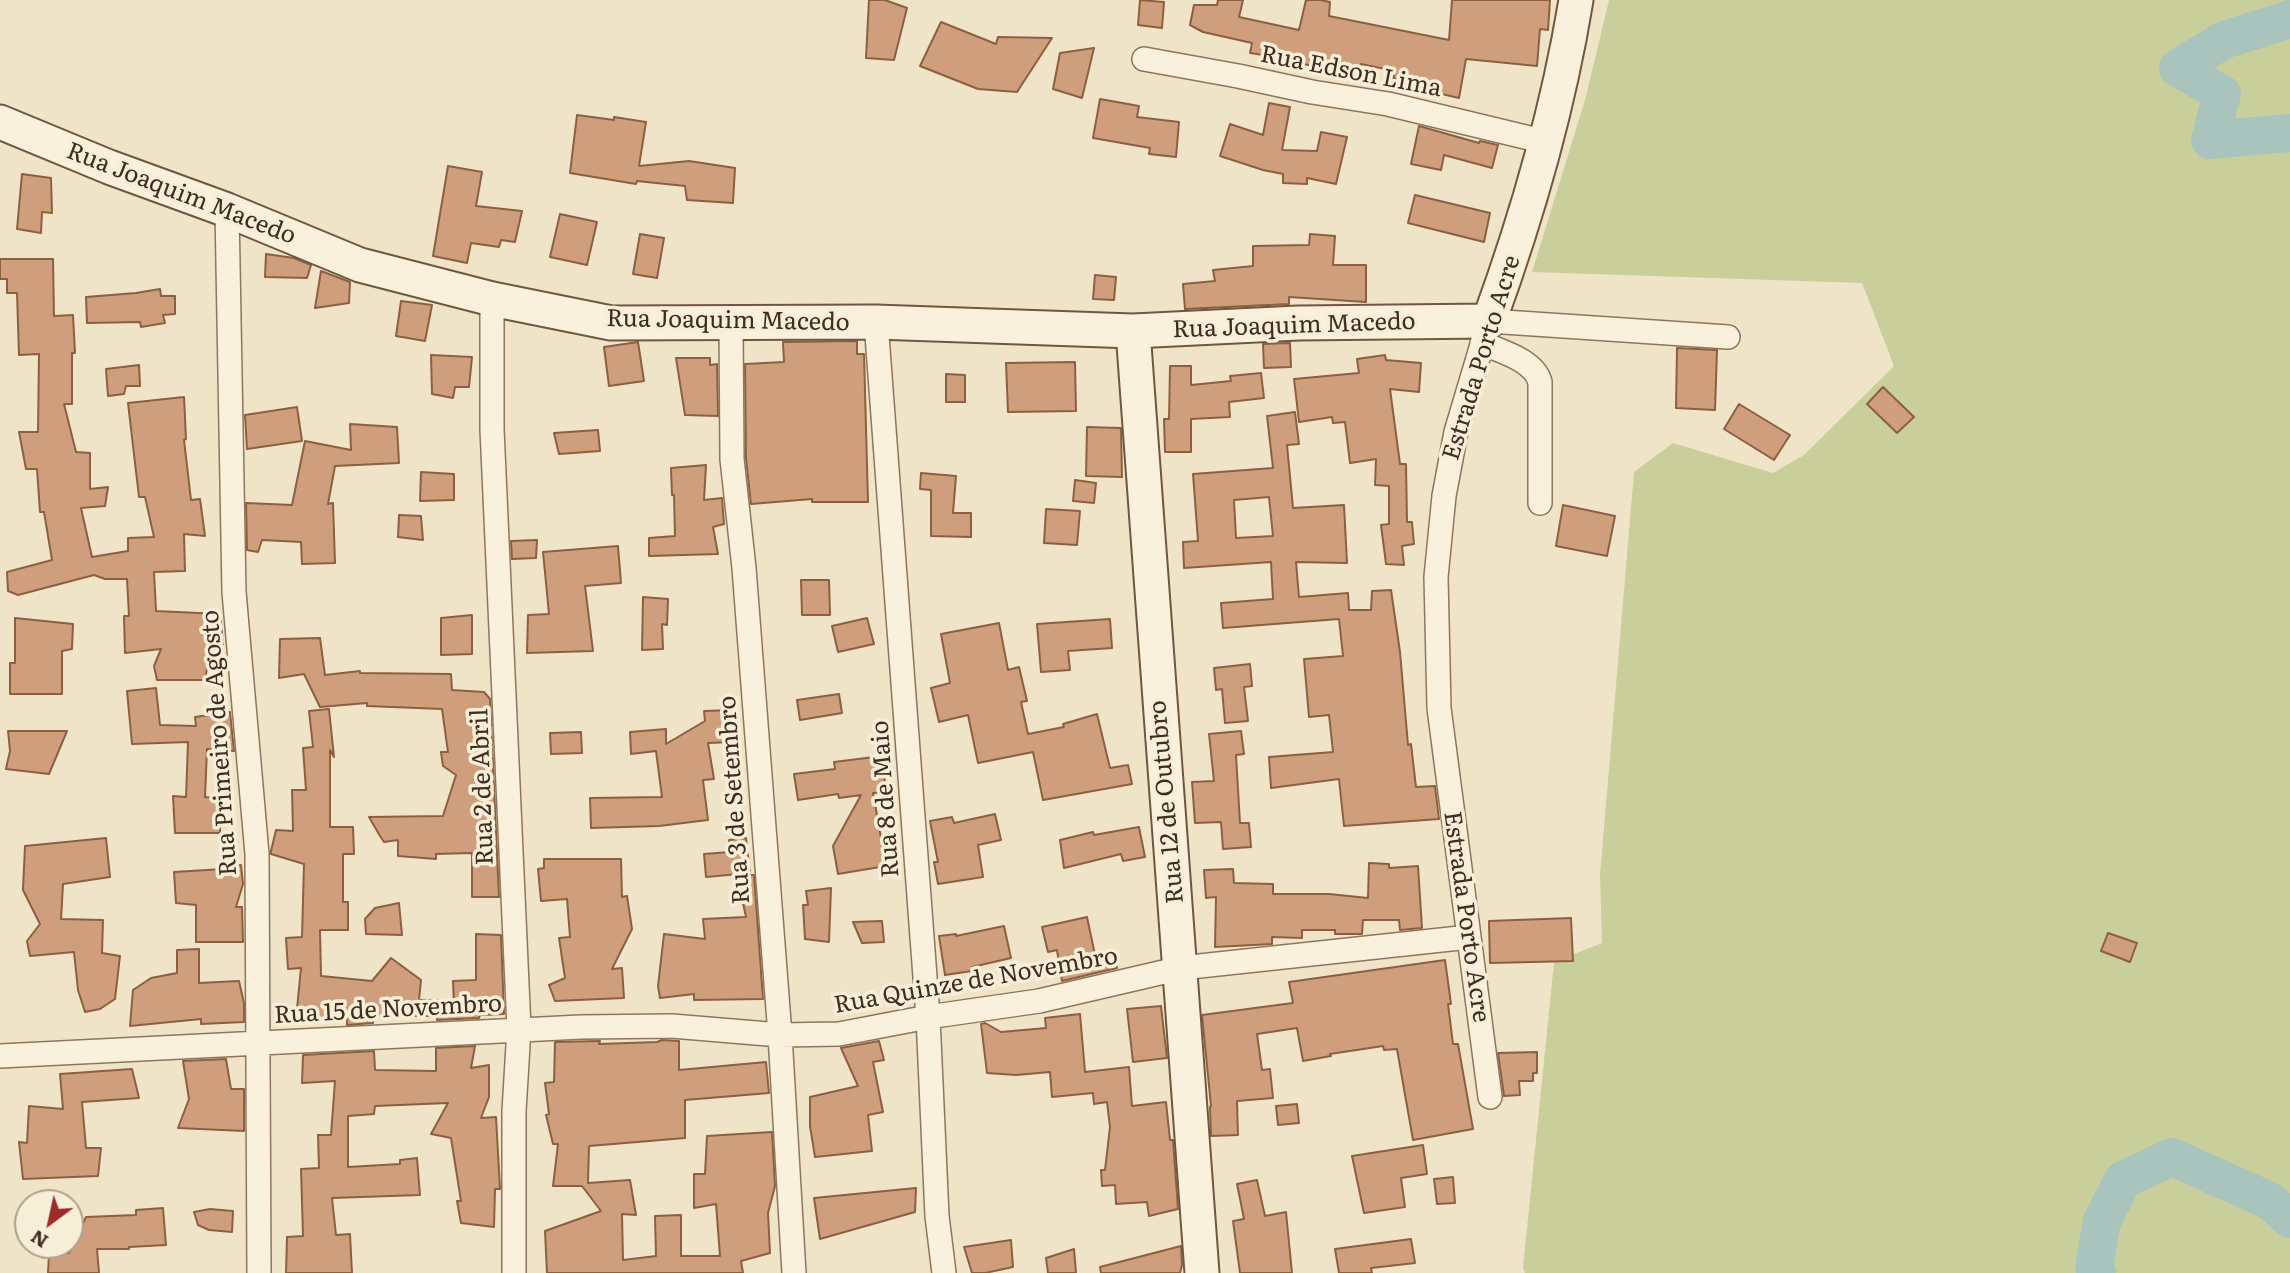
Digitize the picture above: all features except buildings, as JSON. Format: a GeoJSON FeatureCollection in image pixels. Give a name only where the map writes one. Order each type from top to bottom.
{"type":"FeatureCollection","features":[{"type":"Feature","properties":{"kind":"street","name":"Estrada Porto Acre"},"geometry":{"type":"LineString","coordinates":[[1490,1097],[1439,708],[1436,577],[1444,496],[1456,432],[1486,332],[1528,209],[1546,142],[1576,0]]}},
{"type":"Feature","properties":{"kind":"street","name":"Rua Edson Lima"},"geometry":{"type":"LineString","coordinates":[[1143,59],[1388,104],[1546,142]]}},
{"type":"Feature","properties":{"kind":"street","name":"Rua Joaquim Macedo"},"geometry":{"type":"LineString","coordinates":[[0,122],[360,265],[492,299],[611,323],[876,322],[1133,331],[1298,323],[1486,332]]}},
{"type":"Feature","properties":{"kind":"street","name":"Rua Primeiro de Agosto"},"geometry":{"type":"LineString","coordinates":[[227,210],[234,592],[257,854],[259,1273]]}},
{"type":"Feature","properties":{"kind":"street","name":"Rua 2 de Abril"},"geometry":{"type":"LineString","coordinates":[[492,299],[492,429],[519,1029],[514,1111],[514,1273]]}},
{"type":"Feature","properties":{"kind":"street","name":"Rua 3 de Setembro"},"geometry":{"type":"LineString","coordinates":[[731,322],[732,459],[744,568],[780,1035],[794,1273]]}},
{"type":"Feature","properties":{"kind":"street","name":"Rua 8 de Maio"},"geometry":{"type":"LineString","coordinates":[[876,322],[928,1017],[937,1216],[944,1273]]}},
{"type":"Feature","properties":{"kind":"street","name":"Rua 12 de Outubro"},"geometry":{"type":"LineString","coordinates":[[1133,331],[1202,1273]]}},
{"type":"Feature","properties":{"kind":"street"},"geometry":{"type":"LineString","coordinates":[[1486,332],[1728,337]]}},
{"type":"Feature","properties":{"kind":"street"},"geometry":{"type":"LineString","coordinates":[[1486,332],[1538,373],[1541,503]]}},
{"type":"Feature","properties":{"kind":"street","name":"Rua Quinze de Novembro"},"geometry":{"type":"LineString","coordinates":[[780,1035],[839,1034],[928,1017],[1039,1001],[1181,968],[1469,937]]}},
{"type":"Feature","properties":{"kind":"street","name":"Rua 15 de Novembro"},"geometry":{"type":"LineString","coordinates":[[0,1056],[519,1029],[672,1026],[780,1035]]}},
{"type":"Feature","properties":{"kind":"green space"},"geometry":{"type":"Polygon","coordinates":[[[1609,0],[2290,0],[2290,1273],[1525,1273],[1523,1268],[1554,962],[1602,943],[1600,875],[1634,472],[1673,443],[1773,473],[1804,455],[1894,366],[1862,283],[1532,272],[1585,100],[1609,0]]]}},
{"type":"Feature","properties":{"kind":"waterway"},"geometry":{"type":"LineString","coordinates":[[2290,19],[2224,40],[2178,68],[2222,94],[2210,140],[2290,133]]}},
{"type":"Feature","properties":{"kind":"waterway"},"geometry":{"type":"LineString","coordinates":[[2097,1273],[2094,1267],[2102,1221],[2123,1180],[2172,1157],[2270,1201],[2290,1219]]}}]}
